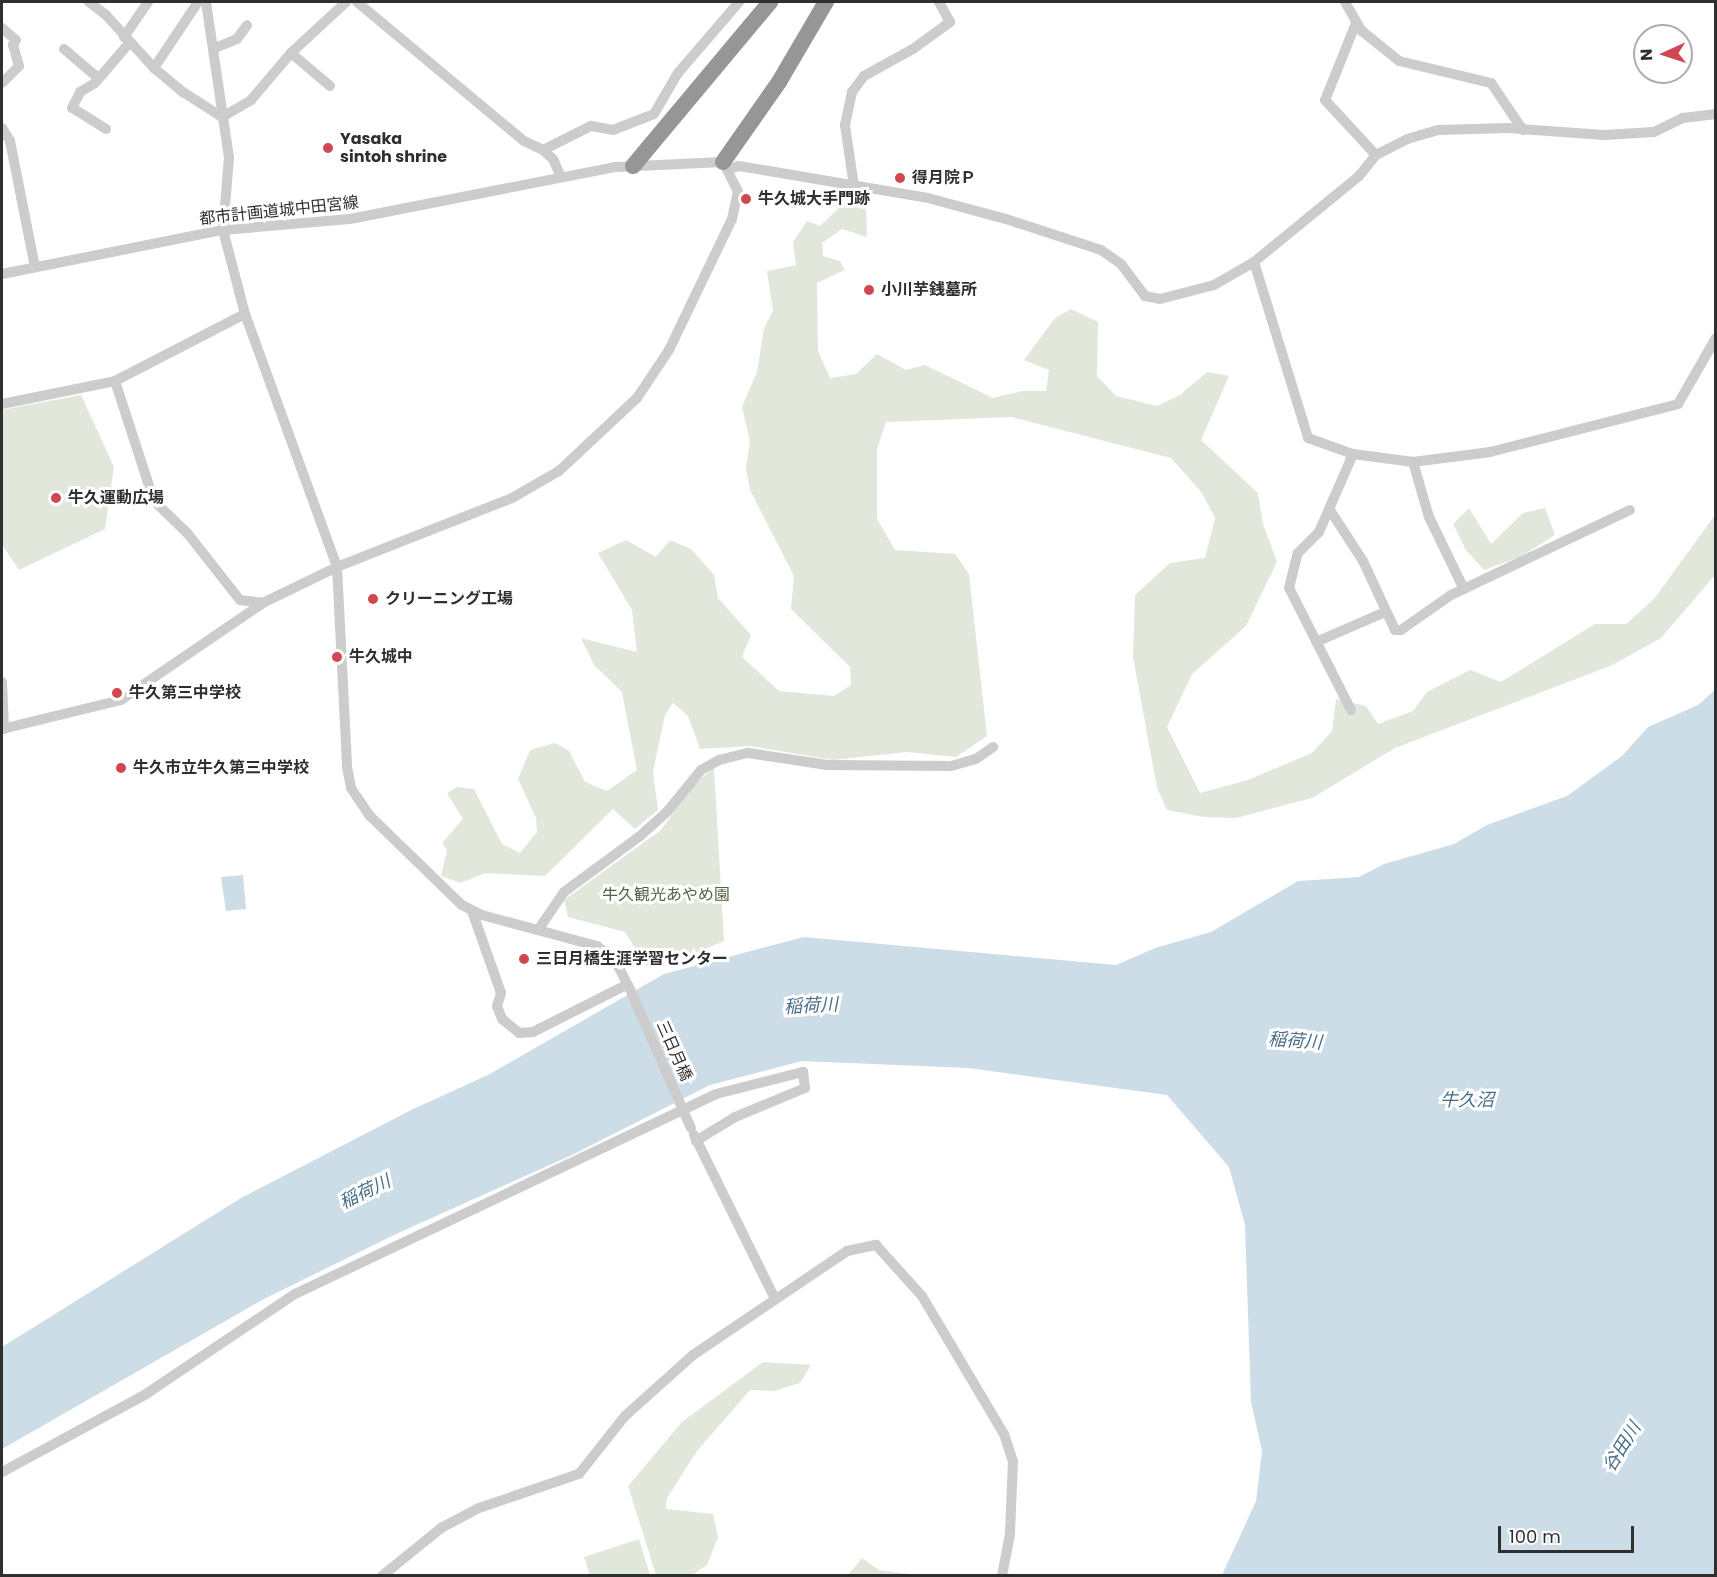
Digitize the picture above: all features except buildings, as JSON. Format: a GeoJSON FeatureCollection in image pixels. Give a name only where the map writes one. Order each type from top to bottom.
{"type":"FeatureCollection","features":[{"type":"Feature","properties":{"kind":"highway"},"geometry":{"type":"LineString","coordinates":[[633,166],[770,2]]}},
{"type":"Feature","properties":{"kind":"highway"},"geometry":{"type":"LineString","coordinates":[[726,166],[826,2]]}},
{"type":"Feature","properties":{"kind":"street"},"geometry":{"type":"LineString","coordinates":[[106,129],[72,108],[80,92],[96,77],[126,40],[148,2]]}},
{"type":"Feature","properties":{"kind":"street"},"geometry":{"type":"LineString","coordinates":[[154,68],[198,2]]}},
{"type":"Feature","properties":{"kind":"street"},"geometry":{"type":"LineString","coordinates":[[206,2],[229,157],[223,230],[245,314],[337,567],[347,767],[351,788],[370,816],[472,911],[501,993],[497,1006],[502,1019],[519,1033],[533,1032],[628,986]]}},
{"type":"Feature","properties":{"kind":"street"},"geometry":{"type":"LineString","coordinates":[[222,117],[251,100],[291,53],[346,2]]}},
{"type":"Feature","properties":{"kind":"street"},"geometry":{"type":"LineString","coordinates":[[357,2],[524,141],[543,150],[560,175]]}},
{"type":"Feature","properties":{"kind":"street"},"geometry":{"type":"LineString","coordinates":[[543,150],[591,126],[613,130],[654,114],[678,73],[739,2]]}},
{"type":"Feature","properties":{"kind":"street"},"geometry":{"type":"LineString","coordinates":[[854,186],[845,124],[852,92],[864,76],[913,49],[950,22],[939,2]]}},
{"type":"Feature","properties":{"kind":"street"},"geometry":{"type":"LineString","coordinates":[[1345,2],[1356,23],[1379,48],[1399,61],[1491,83],[1523,130]]}},
{"type":"Feature","properties":{"kind":"street"},"geometry":{"type":"LineString","coordinates":[[95,4],[154,68],[183,92],[222,117]]}},
{"type":"Feature","properties":{"kind":"street"},"geometry":{"type":"LineString","coordinates":[[1356,23],[1324,100],[1376,155]]}},
{"type":"Feature","properties":{"kind":"street"},"geometry":{"type":"LineString","coordinates":[[213,49],[237,39],[247,25]]}},
{"type":"Feature","properties":{"kind":"street"},"geometry":{"type":"LineString","coordinates":[[2,28],[16,40],[13,45],[19,66],[2,83]]}},
{"type":"Feature","properties":{"kind":"street"},"geometry":{"type":"LineString","coordinates":[[64,49],[96,77]]}},
{"type":"Feature","properties":{"kind":"street"},"geometry":{"type":"LineString","coordinates":[[291,53],[330,86]]}},
{"type":"Feature","properties":{"kind":"street"},"geometry":{"type":"LineString","coordinates":[[1716,114],[1683,118],[1654,132],[1604,135],[1523,130],[1438,130],[1407,139],[1376,155],[1359,176],[1254,262],[1308,438],[1353,454],[1413,462],[1490,452],[1678,404],[1716,338]]}},
{"type":"Feature","properties":{"kind":"street"},"geometry":{"type":"LineString","coordinates":[[2,129],[10,141],[35,267]]}},
{"type":"Feature","properties":{"kind":"street","name":"都市計画道城中田宮線"},"geometry":{"type":"LineString","coordinates":[[2,274],[223,230],[351,219],[454,201],[560,175],[633,166],[738,166],[928,198],[1101,250],[1121,264],[1145,296],[1187,295],[1254,262]]}},
{"type":"Feature","properties":{"kind":"street"},"geometry":{"type":"LineString","coordinates":[[2,682],[3,729],[121,700],[263,603],[337,567],[512,498],[559,471],[637,398],[669,350],[732,219],[738,191],[726,166]]}},
{"type":"Feature","properties":{"kind":"street"},"geometry":{"type":"LineString","coordinates":[[2,404],[115,381],[245,314]]}},
{"type":"Feature","properties":{"kind":"street"},"geometry":{"type":"LineString","coordinates":[[115,381],[154,501],[188,534],[240,600],[263,603]]}},
{"type":"Feature","properties":{"kind":"street"},"geometry":{"type":"LineString","coordinates":[[1350,710],[1289,588],[1298,553],[1319,532],[1353,454]]}},
{"type":"Feature","properties":{"kind":"street"},"geometry":{"type":"LineString","coordinates":[[1413,462],[1429,517],[1464,589]]}},
{"type":"Feature","properties":{"kind":"street"},"geometry":{"type":"LineString","coordinates":[[1330,510],[1363,561],[1395,630],[1401,630],[1464,589],[1630,510]]}},
{"type":"Feature","properties":{"kind":"street"},"geometry":{"type":"LineString","coordinates":[[1316,642],[1385,612]]}},
{"type":"Feature","properties":{"kind":"street"},"geometry":{"type":"LineString","coordinates":[[538,930],[564,892],[640,836],[667,812],[701,770],[718,760],[748,753],[827,765],[951,766],[976,759],[993,747]]}},
{"type":"Feature","properties":{"kind":"street","name":"三日月橋"},"geometry":{"type":"LineString","coordinates":[[472,911],[597,946],[615,960],[728,1210],[760,1263],[775,1299]]}},
{"type":"Feature","properties":{"kind":"street"},"geometry":{"type":"LineString","coordinates":[[2,1472],[146,1394],[295,1294],[716,1094],[803,1072],[805,1088],[735,1117],[696,1141]]}},
{"type":"Feature","properties":{"kind":"street"},"geometry":{"type":"LineString","coordinates":[[382,1575],[441,1528],[479,1508],[579,1474],[625,1416],[693,1355],[847,1251],[876,1245],[922,1296],[1004,1434],[1013,1461],[1010,1533],[1002,1575]]}},
{"type":"Feature","properties":{"kind":"green space"},"geometry":{"type":"Polygon","coordinates":[[[842,205],[866,209],[867,237],[842,229],[822,243],[823,256],[840,261],[845,270],[817,283],[818,351],[830,378],[856,374],[877,354],[906,370],[925,365],[993,398],[1022,391],[1046,391],[1049,370],[1024,360],[1055,318],[1071,309],[1098,322],[1097,376],[1116,396],[1157,406],[1180,395],[1207,372],[1229,376],[1201,440],[1258,493],[1263,524],[1277,562],[1246,626],[1192,674],[1167,727],[1200,793],[1248,780],[1312,753],[1332,731],[1336,699],[1366,706],[1378,724],[1413,711],[1427,692],[1470,670],[1501,682],[1595,624],[1626,624],[1654,599],[1715,515],[1715,575],[1661,638],[1610,666],[1395,748],[1312,798],[1236,818],[1204,817],[1167,810],[1157,788],[1133,657],[1135,595],[1170,563],[1205,558],[1215,518],[1202,493],[1171,458],[1011,417],[886,422],[877,449],[877,519],[895,550],[955,554],[969,574],[987,736],[956,757],[907,752],[833,760],[751,746],[700,749],[688,716],[673,703],[665,715],[653,772],[658,810],[635,829],[613,809],[545,876],[485,873],[461,883],[441,876],[447,850],[442,843],[463,819],[447,793],[457,787],[474,789],[502,844],[520,853],[537,832],[536,818],[518,779],[530,750],[555,743],[569,751],[585,782],[607,791],[637,770],[622,692],[594,665],[581,638],[637,652],[632,610],[598,553],[626,540],[656,557],[670,540],[691,549],[714,575],[718,598],[751,635],[742,657],[779,691],[834,696],[851,685],[850,667],[791,609],[794,576],[750,490],[746,469],[750,441],[742,407],[757,372],[764,328],[773,311],[767,271],[796,265],[793,242],[807,221],[820,226],[842,205]]]}},
{"type":"Feature","properties":{"kind":"green space","name":"牛久運動広場"},"geometry":{"type":"Polygon","coordinates":[[[81,395],[114,467],[105,529],[19,570],[2,545],[2,410],[81,395]]]}},
{"type":"Feature","properties":{"kind":"green space"},"geometry":{"type":"Polygon","coordinates":[[[1469,508],[1491,544],[1523,513],[1545,508],[1555,535],[1520,557],[1484,570],[1466,550],[1453,524],[1469,508]]]}},
{"type":"Feature","properties":{"kind":"green space","name":"牛久観光あやめ園"},"geometry":{"type":"Polygon","coordinates":[[[714,767],[724,941],[693,954],[646,966],[625,932],[568,917],[564,900],[661,830],[692,787],[714,767]]]}},
{"type":"Feature","properties":{"kind":"green space"},"geometry":{"type":"Polygon","coordinates":[[[763,1362],[811,1365],[800,1383],[774,1391],[750,1390],[697,1451],[667,1498],[666,1509],[713,1514],[718,1537],[707,1565],[692,1575],[656,1575],[628,1486],[682,1422],[763,1362]]]}},
{"type":"Feature","properties":{"kind":"green space"},"geometry":{"type":"Polygon","coordinates":[[[639,1539],[650,1575],[590,1575],[584,1557],[639,1539]]]}},
{"type":"Feature","properties":{"kind":"green space"},"geometry":{"type":"Polygon","coordinates":[[[862,1558],[879,1570],[917,1575],[848,1575],[862,1558]]]}},
{"type":"Feature","properties":{"kind":"water","name":"牛久沼"},"geometry":{"type":"Polygon","coordinates":[[[1715,690],[1715,1575],[1222,1575],[1256,1501],[1262,1451],[1251,1402],[1245,1225],[1229,1167],[1167,1095],[968,1068],[802,1061],[710,1085],[574,1154],[396,1234],[264,1299],[2,1449],[2,1347],[241,1198],[413,1109],[488,1075],[664,974],[804,937],[1116,965],[1155,948],[1211,932],[1298,881],[1359,877],[1384,864],[1454,844],[1487,825],[1567,796],[1622,756],[1648,727],[1698,705],[1715,690]]]}},
{"type":"Feature","properties":{"kind":"water"},"geometry":{"type":"Polygon","coordinates":[[[243,875],[246,909],[226,911],[221,877],[243,875]]]}},
{"type":"Feature","properties":{"kind":"place","name":"Yasaka sintoh shrine"},"geometry":{"type":"Point","coordinates":[328,148]}},
{"type":"Feature","properties":{"kind":"place","name":"得月院Ｐ"},"geometry":{"type":"Point","coordinates":[900,178]}},
{"type":"Feature","properties":{"kind":"place","name":"牛久城大手門跡"},"geometry":{"type":"Point","coordinates":[746,199]}},
{"type":"Feature","properties":{"kind":"place","name":"小川芋銭墓所"},"geometry":{"type":"Point","coordinates":[869,290]}},
{"type":"Feature","properties":{"kind":"place","name":"牛久運動広場"},"geometry":{"type":"Point","coordinates":[56,498]}},
{"type":"Feature","properties":{"kind":"place","name":"クリーニング工場"},"geometry":{"type":"Point","coordinates":[373,599]}},
{"type":"Feature","properties":{"kind":"place","name":"牛久城中"},"geometry":{"type":"Point","coordinates":[337,657]}},
{"type":"Feature","properties":{"kind":"place","name":"牛久第三中学校"},"geometry":{"type":"Point","coordinates":[117,693]}},
{"type":"Feature","properties":{"kind":"place","name":"牛久市立牛久第三中学校"},"geometry":{"type":"Point","coordinates":[121,768]}},
{"type":"Feature","properties":{"kind":"place","name":"三日月橋生涯学習センター"},"geometry":{"type":"Point","coordinates":[524,959]}},
{"type":"Feature","properties":{"kind":"water label","name":"稲荷川"},"geometry":{"type":"Point","coordinates":[811,1006]}},
{"type":"Feature","properties":{"kind":"water label","name":"稲荷川"},"geometry":{"type":"Point","coordinates":[1295,1041]}},
{"type":"Feature","properties":{"kind":"water label","name":"稲荷川"},"geometry":{"type":"Point","coordinates":[365,1192]}},
{"type":"Feature","properties":{"kind":"water label","name":"谷田川"},"geometry":{"type":"Point","coordinates":[1622,1447]}}]}
